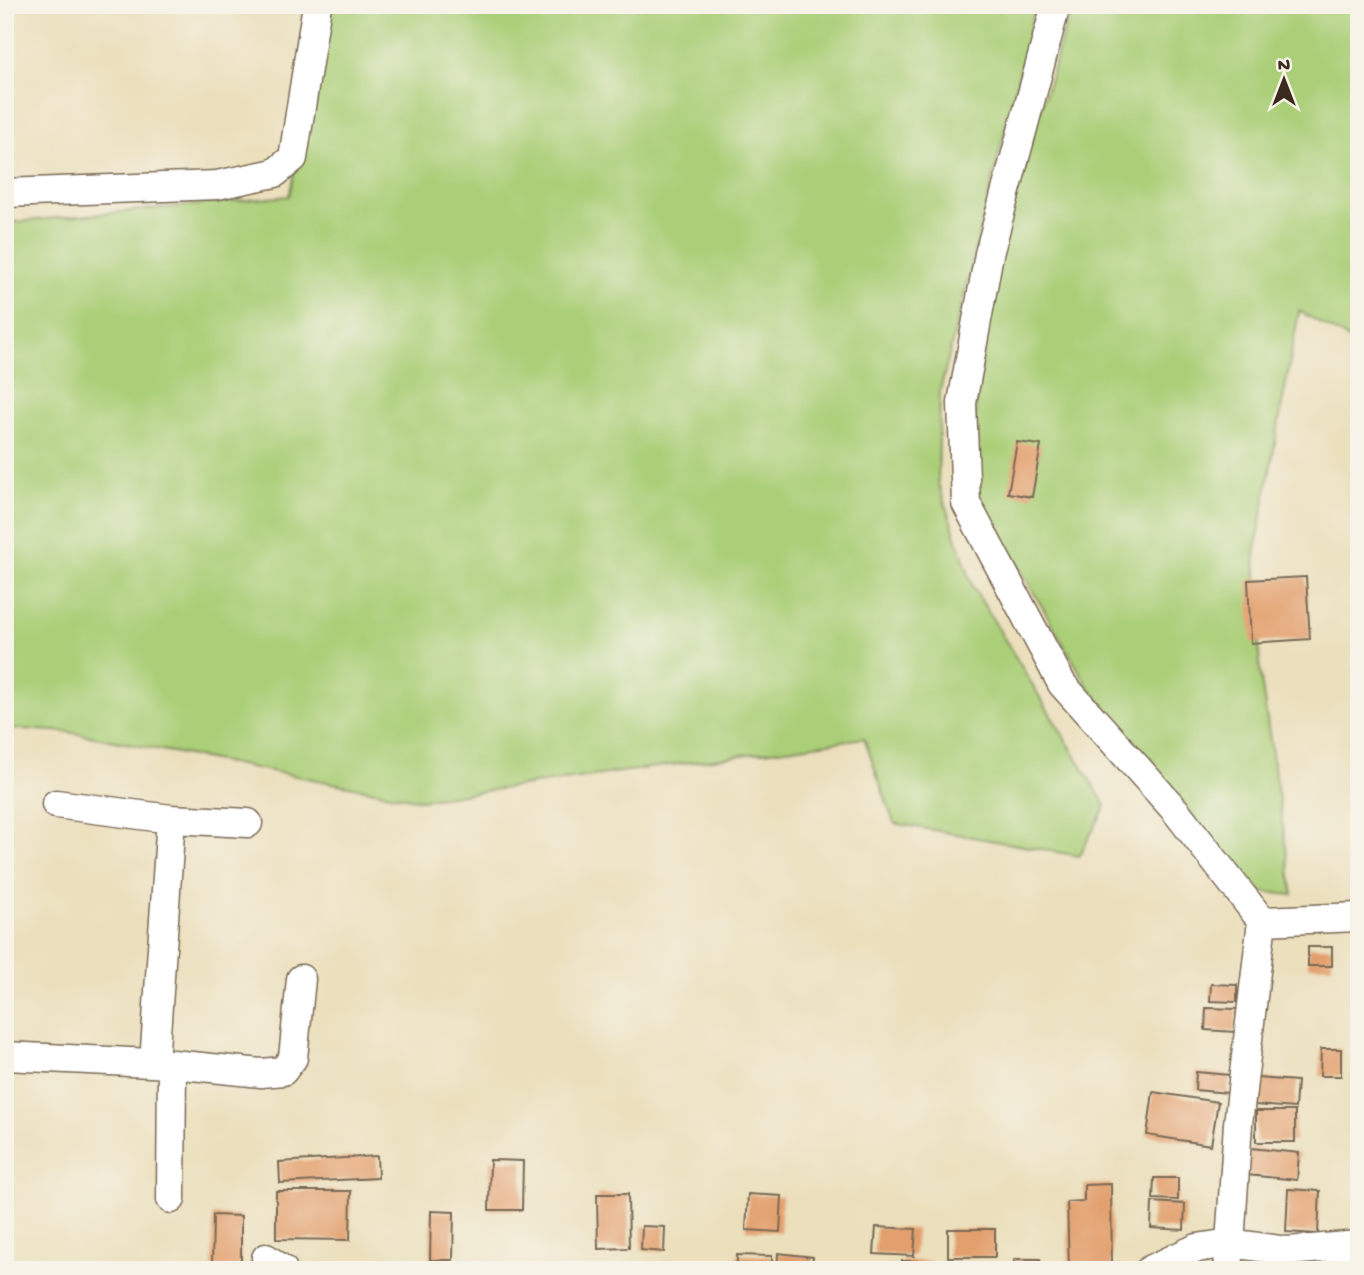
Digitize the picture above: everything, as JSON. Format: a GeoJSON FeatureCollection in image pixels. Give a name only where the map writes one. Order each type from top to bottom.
{"type":"FeatureCollection","features":[{"type":"Feature","properties":{"kind":"street"},"geometry":{"type":"LineString","coordinates":[[5,192],[217,185],[275,173],[293,158],[317,5]]}},
{"type":"Feature","properties":{"kind":"street"},"geometry":{"type":"LineString","coordinates":[[1056,5],[989,254],[962,403],[966,503],[1062,684],[1175,810],[1262,921],[1238,1124],[1229,1256]]}},
{"type":"Feature","properties":{"kind":"street"},"geometry":{"type":"LineString","coordinates":[[56,804],[171,819],[248,823]]}},
{"type":"Feature","properties":{"kind":"street"},"geometry":{"type":"LineString","coordinates":[[171,819],[163,1064],[171,1199]]}},
{"type":"Feature","properties":{"kind":"street"},"geometry":{"type":"LineString","coordinates":[[1262,921],[1359,917]]}},
{"type":"Feature","properties":{"kind":"street"},"geometry":{"type":"LineString","coordinates":[[5,1056],[163,1064],[261,1073],[283,1071],[293,1058],[301,979]]}},
{"type":"Feature","properties":{"kind":"street"},"geometry":{"type":"LineString","coordinates":[[1150,1270],[1197,1248],[1229,1256],[1359,1245]]}},
{"type":"Feature","properties":{"kind":"green space"},"geometry":{"type":"Polygon","coordinates":[[[331,5],[1036,5],[940,391],[938,483],[973,587],[1106,806],[1079,856],[894,823],[864,738],[421,800],[68,732],[5,728],[5,223],[289,196],[331,5]]]}},
{"type":"Feature","properties":{"kind":"green space"},"geometry":{"type":"Polygon","coordinates":[[[1072,5],[1359,5],[1359,345],[1299,311],[1255,554],[1260,673],[1293,895],[1255,891],[1089,688],[974,489],[976,400],[998,252],[1072,5]]]}},
{"type":"Feature","properties":{"kind":"building"},"geometry":{"type":"Polygon","coordinates":[[[1017,442],[1041,445],[1032,497],[1008,493],[1017,442]]]}},
{"type":"Feature","properties":{"kind":"building"},"geometry":{"type":"Polygon","coordinates":[[[1306,577],[1310,639],[1251,643],[1248,580],[1306,577]]]}},
{"type":"Feature","properties":{"kind":"building"},"geometry":{"type":"Polygon","coordinates":[[[1308,947],[1332,947],[1332,966],[1308,966],[1308,947]]]}},
{"type":"Feature","properties":{"kind":"building"},"geometry":{"type":"Polygon","coordinates":[[[1211,984],[1237,985],[1237,1002],[1210,1001],[1211,984]]]}},
{"type":"Feature","properties":{"kind":"building"},"geometry":{"type":"Polygon","coordinates":[[[1206,1008],[1237,1009],[1235,1032],[1205,1030],[1206,1008]]]}},
{"type":"Feature","properties":{"kind":"building"},"geometry":{"type":"Polygon","coordinates":[[[1321,1049],[1341,1049],[1341,1076],[1320,1076],[1321,1049]]]}},
{"type":"Feature","properties":{"kind":"building"},"geometry":{"type":"Polygon","coordinates":[[[1196,1072],[1230,1075],[1228,1093],[1195,1090],[1196,1072]]]}},
{"type":"Feature","properties":{"kind":"building"},"geometry":{"type":"Polygon","coordinates":[[[1257,1078],[1297,1081],[1295,1108],[1255,1105],[1257,1078]]]}},
{"type":"Feature","properties":{"kind":"building"},"geometry":{"type":"Polygon","coordinates":[[[1153,1092],[1218,1102],[1211,1145],[1147,1135],[1153,1092]]]}},
{"type":"Feature","properties":{"kind":"building"},"geometry":{"type":"Polygon","coordinates":[[[1256,1111],[1295,1111],[1295,1142],[1256,1142],[1256,1111]]]}},
{"type":"Feature","properties":{"kind":"building"},"geometry":{"type":"Polygon","coordinates":[[[1250,1148],[1299,1153],[1297,1180],[1247,1175],[1250,1148]]]}},
{"type":"Feature","properties":{"kind":"building"},"geometry":{"type":"Polygon","coordinates":[[[377,1156],[378,1178],[280,1183],[279,1162],[377,1156]]]}},
{"type":"Feature","properties":{"kind":"building"},"geometry":{"type":"Polygon","coordinates":[[[490,1160],[523,1161],[522,1210],[489,1210],[490,1160]]]}},
{"type":"Feature","properties":{"kind":"building"},"geometry":{"type":"Polygon","coordinates":[[[1154,1178],[1178,1178],[1178,1200],[1153,1199],[1154,1178]]]}},
{"type":"Feature","properties":{"kind":"building"},"geometry":{"type":"Polygon","coordinates":[[[1111,1184],[1112,1269],[1069,1269],[1067,1202],[1084,1201],[1084,1185],[1111,1184]]]}},
{"type":"Feature","properties":{"kind":"building"},"geometry":{"type":"Polygon","coordinates":[[[1288,1189],[1320,1191],[1318,1234],[1286,1232],[1288,1189]]]}},
{"type":"Feature","properties":{"kind":"building"},"geometry":{"type":"Polygon","coordinates":[[[276,1191],[351,1191],[350,1240],[276,1239],[276,1191]]]}},
{"type":"Feature","properties":{"kind":"building"},"geometry":{"type":"Polygon","coordinates":[[[597,1194],[628,1194],[629,1248],[598,1249],[597,1194]]]}},
{"type":"Feature","properties":{"kind":"building"},"geometry":{"type":"Polygon","coordinates":[[[748,1194],[782,1196],[780,1232],[746,1230],[748,1194]]]}},
{"type":"Feature","properties":{"kind":"building"},"geometry":{"type":"Polygon","coordinates":[[[1152,1202],[1185,1204],[1184,1230],[1151,1228],[1152,1202]]]}},
{"type":"Feature","properties":{"kind":"building"},"geometry":{"type":"Polygon","coordinates":[[[431,1211],[454,1212],[453,1260],[430,1260],[431,1211]]]}},
{"type":"Feature","properties":{"kind":"building"},"geometry":{"type":"Polygon","coordinates":[[[213,1215],[241,1216],[241,1267],[212,1267],[213,1215]]]}},
{"type":"Feature","properties":{"kind":"building"},"geometry":{"type":"Polygon","coordinates":[[[642,1226],[665,1227],[664,1252],[641,1250],[642,1226]]]}},
{"type":"Feature","properties":{"kind":"building"},"geometry":{"type":"Polygon","coordinates":[[[876,1227],[916,1229],[914,1256],[874,1254],[876,1227]]]}},
{"type":"Feature","properties":{"kind":"building"},"geometry":{"type":"Polygon","coordinates":[[[948,1229],[995,1229],[995,1257],[948,1257],[948,1229]]]}},
{"type":"Feature","properties":{"kind":"building"},"geometry":{"type":"Polygon","coordinates":[[[778,1253],[813,1257],[812,1270],[777,1270],[778,1253]]]}},
{"type":"Feature","properties":{"kind":"building"},"geometry":{"type":"Polygon","coordinates":[[[737,1255],[772,1256],[772,1270],[737,1270],[737,1255]]]}},
{"type":"Feature","properties":{"kind":"building"},"geometry":{"type":"Polygon","coordinates":[[[1014,1259],[1040,1259],[1040,1270],[1014,1270],[1014,1259]]]}},
{"type":"Feature","properties":{"kind":"building"},"geometry":{"type":"Polygon","coordinates":[[[902,1261],[930,1261],[930,1270],[902,1270],[902,1261]]]}}]}
